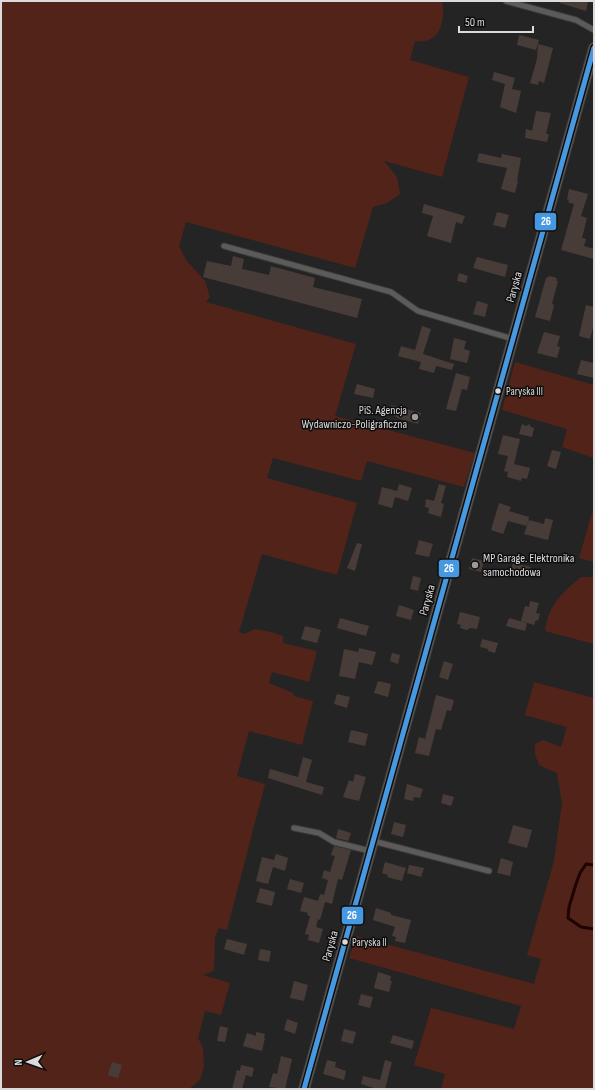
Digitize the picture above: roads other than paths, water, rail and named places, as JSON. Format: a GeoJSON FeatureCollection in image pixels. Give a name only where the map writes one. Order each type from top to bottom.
{"type":"FeatureCollection","features":[{"type":"Feature","properties":{"kind":"street","name":"Paryska"},"geometry":{"type":"LineString","coordinates":[[304,1089],[594,48]]}},
{"type":"Feature","properties":{"kind":"lane"},"geometry":{"type":"LineString","coordinates":[[506,1],[576,20],[594,30]]}},
{"type":"Feature","properties":{"kind":"lane"},"geometry":{"type":"LineString","coordinates":[[224,246],[391,292],[418,311],[513,339]]}},
{"type":"Feature","properties":{"kind":"lane"},"geometry":{"type":"LineString","coordinates":[[294,828],[319,833],[334,842],[372,846],[489,871]]}},
{"type":"Feature","properties":{"kind":"waterway"},"geometry":{"type":"LineString","coordinates":[[594,865],[586,864],[580,873],[569,907],[568,918],[581,927],[594,929]]}},
{"type":"Feature","properties":{"kind":"place","name":"Paryska III"},"geometry":{"type":"Point","coordinates":[498,391]}},
{"type":"Feature","properties":{"kind":"place","name":"PiS. Agencja Wydawniczo-Poligraficzna"},"geometry":{"type":"Point","coordinates":[415,417]}},
{"type":"Feature","properties":{"kind":"place","name":"MP Garage. Elektronika samochodowa"},"geometry":{"type":"Point","coordinates":[475,565]}},
{"type":"Feature","properties":{"kind":"place","name":"Paryska II"},"geometry":{"type":"Point","coordinates":[345,942]}}]}
